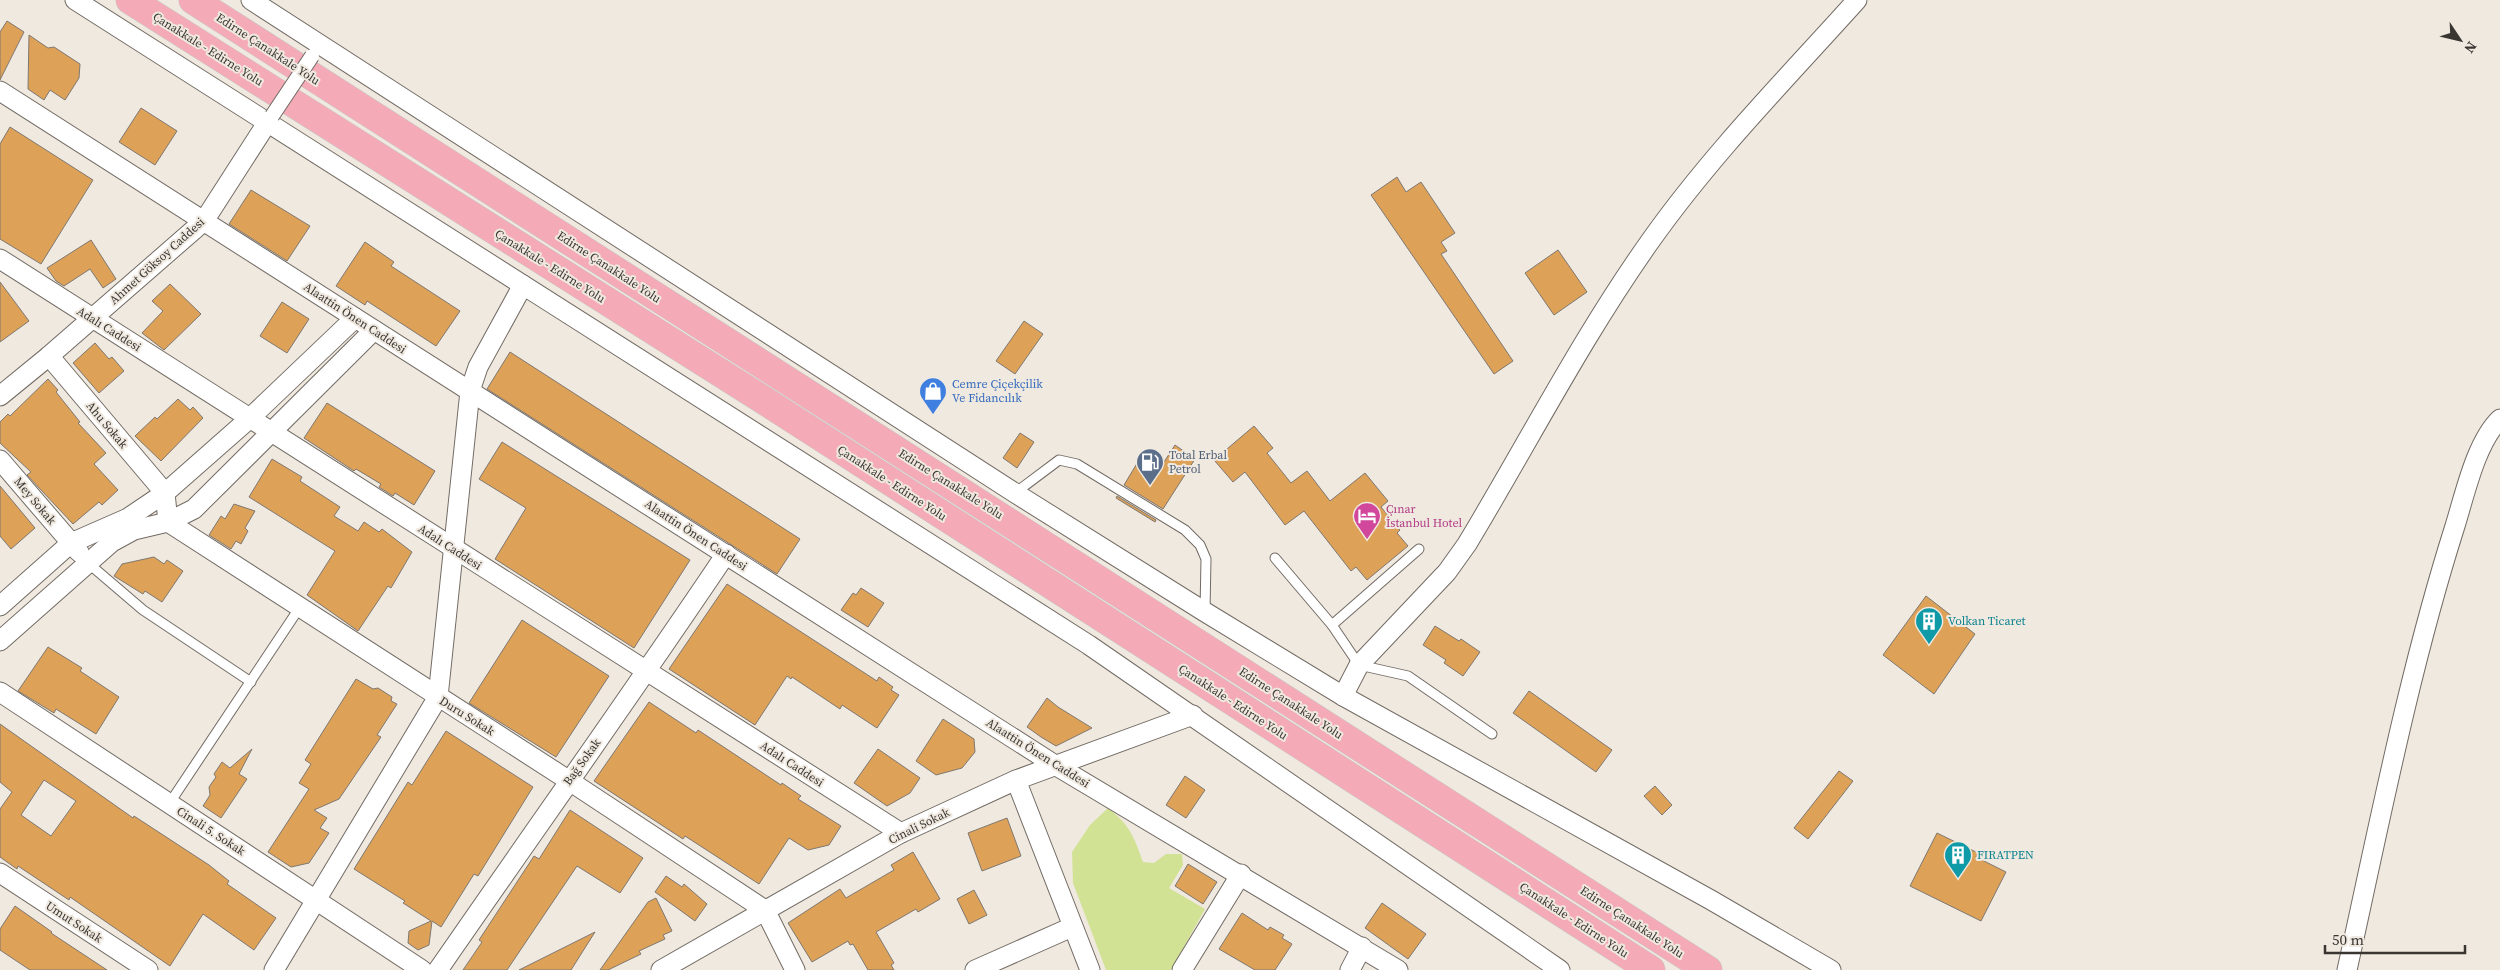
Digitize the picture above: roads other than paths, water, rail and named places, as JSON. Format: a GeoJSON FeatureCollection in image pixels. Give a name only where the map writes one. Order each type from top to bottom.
{"type":"FeatureCollection","features":[{"type":"Feature","properties":{"kind":"highway","name":"Çanakkale - Edirne Yolu"},"geometry":{"type":"LineString","coordinates":[[130,0],[275,112],[765,402],[1651,970]]}},
{"type":"Feature","properties":{"kind":"highway","name":"Edirne Çanakkale Yolu"},"geometry":{"type":"LineString","coordinates":[[193,0],[1708,970]]}},
{"type":"Feature","properties":{"kind":"street"},"geometry":{"type":"LineString","coordinates":[[75,0],[275,112],[523,285],[1088,645],[1193,715],[1560,970]]}},
{"type":"Feature","properties":{"kind":"street"},"geometry":{"type":"LineString","coordinates":[[251,0],[1015,493],[1206,612],[1343,696],[1711,900],[1828,969]]}},
{"type":"Feature","properties":{"kind":"street"},"geometry":{"type":"LineString","coordinates":[[1343,696],[1359,666],[1443,577],[1462,552],[1598,322],[1650,241],[1743,124],[1857,0]]}},
{"type":"Feature","properties":{"kind":"street"},"geometry":{"type":"LineString","coordinates":[[275,112],[312,56]]}},
{"type":"Feature","properties":{"kind":"street"},"geometry":{"type":"LineString","coordinates":[[338,94],[354,67]]}},
{"type":"Feature","properties":{"kind":"street","name":"Alaattin Önen Caddesi"},"geometry":{"type":"LineString","coordinates":[[0,91],[1055,765],[1241,874],[1398,970]]}},
{"type":"Feature","properties":{"kind":"street","name":"Ahmet Göksoy Caddesi"},"geometry":{"type":"LineString","coordinates":[[0,396],[49,356],[204,221],[275,112]]}},
{"type":"Feature","properties":{"kind":"street","name":"Adalı Caddesi"},"geometry":{"type":"LineString","coordinates":[[0,259],[901,833]]}},
{"type":"Feature","properties":{"kind":"street"},"geometry":{"type":"LineString","coordinates":[[274,970],[438,697],[470,391],[478,367],[523,285]]}},
{"type":"Feature","properties":{"kind":"street"},"geometry":{"type":"LineString","coordinates":[[0,606],[71,543],[128,518],[165,493],[250,418],[355,318]]}},
{"type":"Feature","properties":{"kind":"street"},"geometry":{"type":"LineString","coordinates":[[0,641],[112,542],[134,530],[168,522],[194,509],[374,330]]}},
{"type":"Feature","properties":{"kind":"street","name":"Ahu Sokak"},"geometry":{"type":"LineString","coordinates":[[49,356],[165,493]]}},
{"type":"Feature","properties":{"kind":"street"},"geometry":{"type":"LineString","coordinates":[[2347,970],[2410,686],[2436,584],[2483,444],[2500,419]]}},
{"type":"Feature","properties":{"kind":"street","name":"Mey Sokak"},"geometry":{"type":"LineString","coordinates":[[0,460],[88,562]]}},
{"type":"Feature","properties":{"kind":"street"},"geometry":{"type":"LineString","coordinates":[[165,493],[168,522]]}},
{"type":"Feature","properties":{"kind":"street"},"geometry":{"type":"LineString","coordinates":[[999,515],[1015,493]]}},
{"type":"Feature","properties":{"kind":"street","name":"Duru Sokak"},"geometry":{"type":"LineString","coordinates":[[168,522],[568,780],[765,910]]}},
{"type":"Feature","properties":{"kind":"street","name":"Bağ Sokak"},"geometry":{"type":"LineString","coordinates":[[438,970],[568,780],[648,671],[726,554]]}},
{"type":"Feature","properties":{"kind":"street"},"geometry":{"type":"LineString","coordinates":[[1195,641],[1206,612]]}},
{"type":"Feature","properties":{"kind":"street","name":"Cinali 5. Sokak"},"geometry":{"type":"LineString","coordinates":[[0,692],[422,970]]}},
{"type":"Feature","properties":{"kind":"street","name":"Cinali Sokak"},"geometry":{"type":"LineString","coordinates":[[661,970],[901,833],[1016,780],[1193,715]]}},
{"type":"Feature","properties":{"kind":"street"},"geometry":{"type":"LineString","coordinates":[[1016,780],[1090,970]]}},
{"type":"Feature","properties":{"kind":"street","name":"Umut Sokak"},"geometry":{"type":"LineString","coordinates":[[0,873],[148,970]]}},
{"type":"Feature","properties":{"kind":"street"},"geometry":{"type":"LineString","coordinates":[[1182,970],[1241,874]]}},
{"type":"Feature","properties":{"kind":"street"},"geometry":{"type":"LineString","coordinates":[[765,910],[795,970]]}},
{"type":"Feature","properties":{"kind":"street"},"geometry":{"type":"LineString","coordinates":[[975,970],[1072,927]]}},
{"type":"Feature","properties":{"kind":"street"},"geometry":{"type":"LineString","coordinates":[[1350,970],[1362,947]]}},
{"type":"Feature","properties":{"kind":"lane"},"geometry":{"type":"LineString","coordinates":[[1015,493],[1059,460],[1077,464],[1160,514],[1194,538],[1204,552],[1206,559],[1206,612]]}},
{"type":"Feature","properties":{"kind":"lane"},"geometry":{"type":"LineString","coordinates":[[1332,625],[1419,549]]}},
{"type":"Feature","properties":{"kind":"lane"},"geometry":{"type":"LineString","coordinates":[[1274,558],[1332,625],[1359,666],[1408,676],[1492,734]]}},
{"type":"Feature","properties":{"kind":"lane"},"geometry":{"type":"LineString","coordinates":[[88,562],[135,604],[251,682]]}},
{"type":"Feature","properties":{"kind":"lane"},"geometry":{"type":"LineString","coordinates":[[169,804],[300,607]]}},
{"type":"Feature","properties":{"kind":"place","name":"Cemre Çiçekçilik Ve Fidancılık"},"geometry":{"type":"Point","coordinates":[933,415]}},
{"type":"Feature","properties":{"kind":"place","name":"Total Erbal Petrol"},"geometry":{"type":"Point","coordinates":[1150,486]}},
{"type":"Feature","properties":{"kind":"place","name":"Çınar İstanbul Hotel"},"geometry":{"type":"Point","coordinates":[1367,540]}},
{"type":"Feature","properties":{"kind":"place","name":"Volkan Ticaret"},"geometry":{"type":"Point","coordinates":[1929,645]}},
{"type":"Feature","properties":{"kind":"place","name":"FIRATPEN"},"geometry":{"type":"Point","coordinates":[1958,879]}}]}
